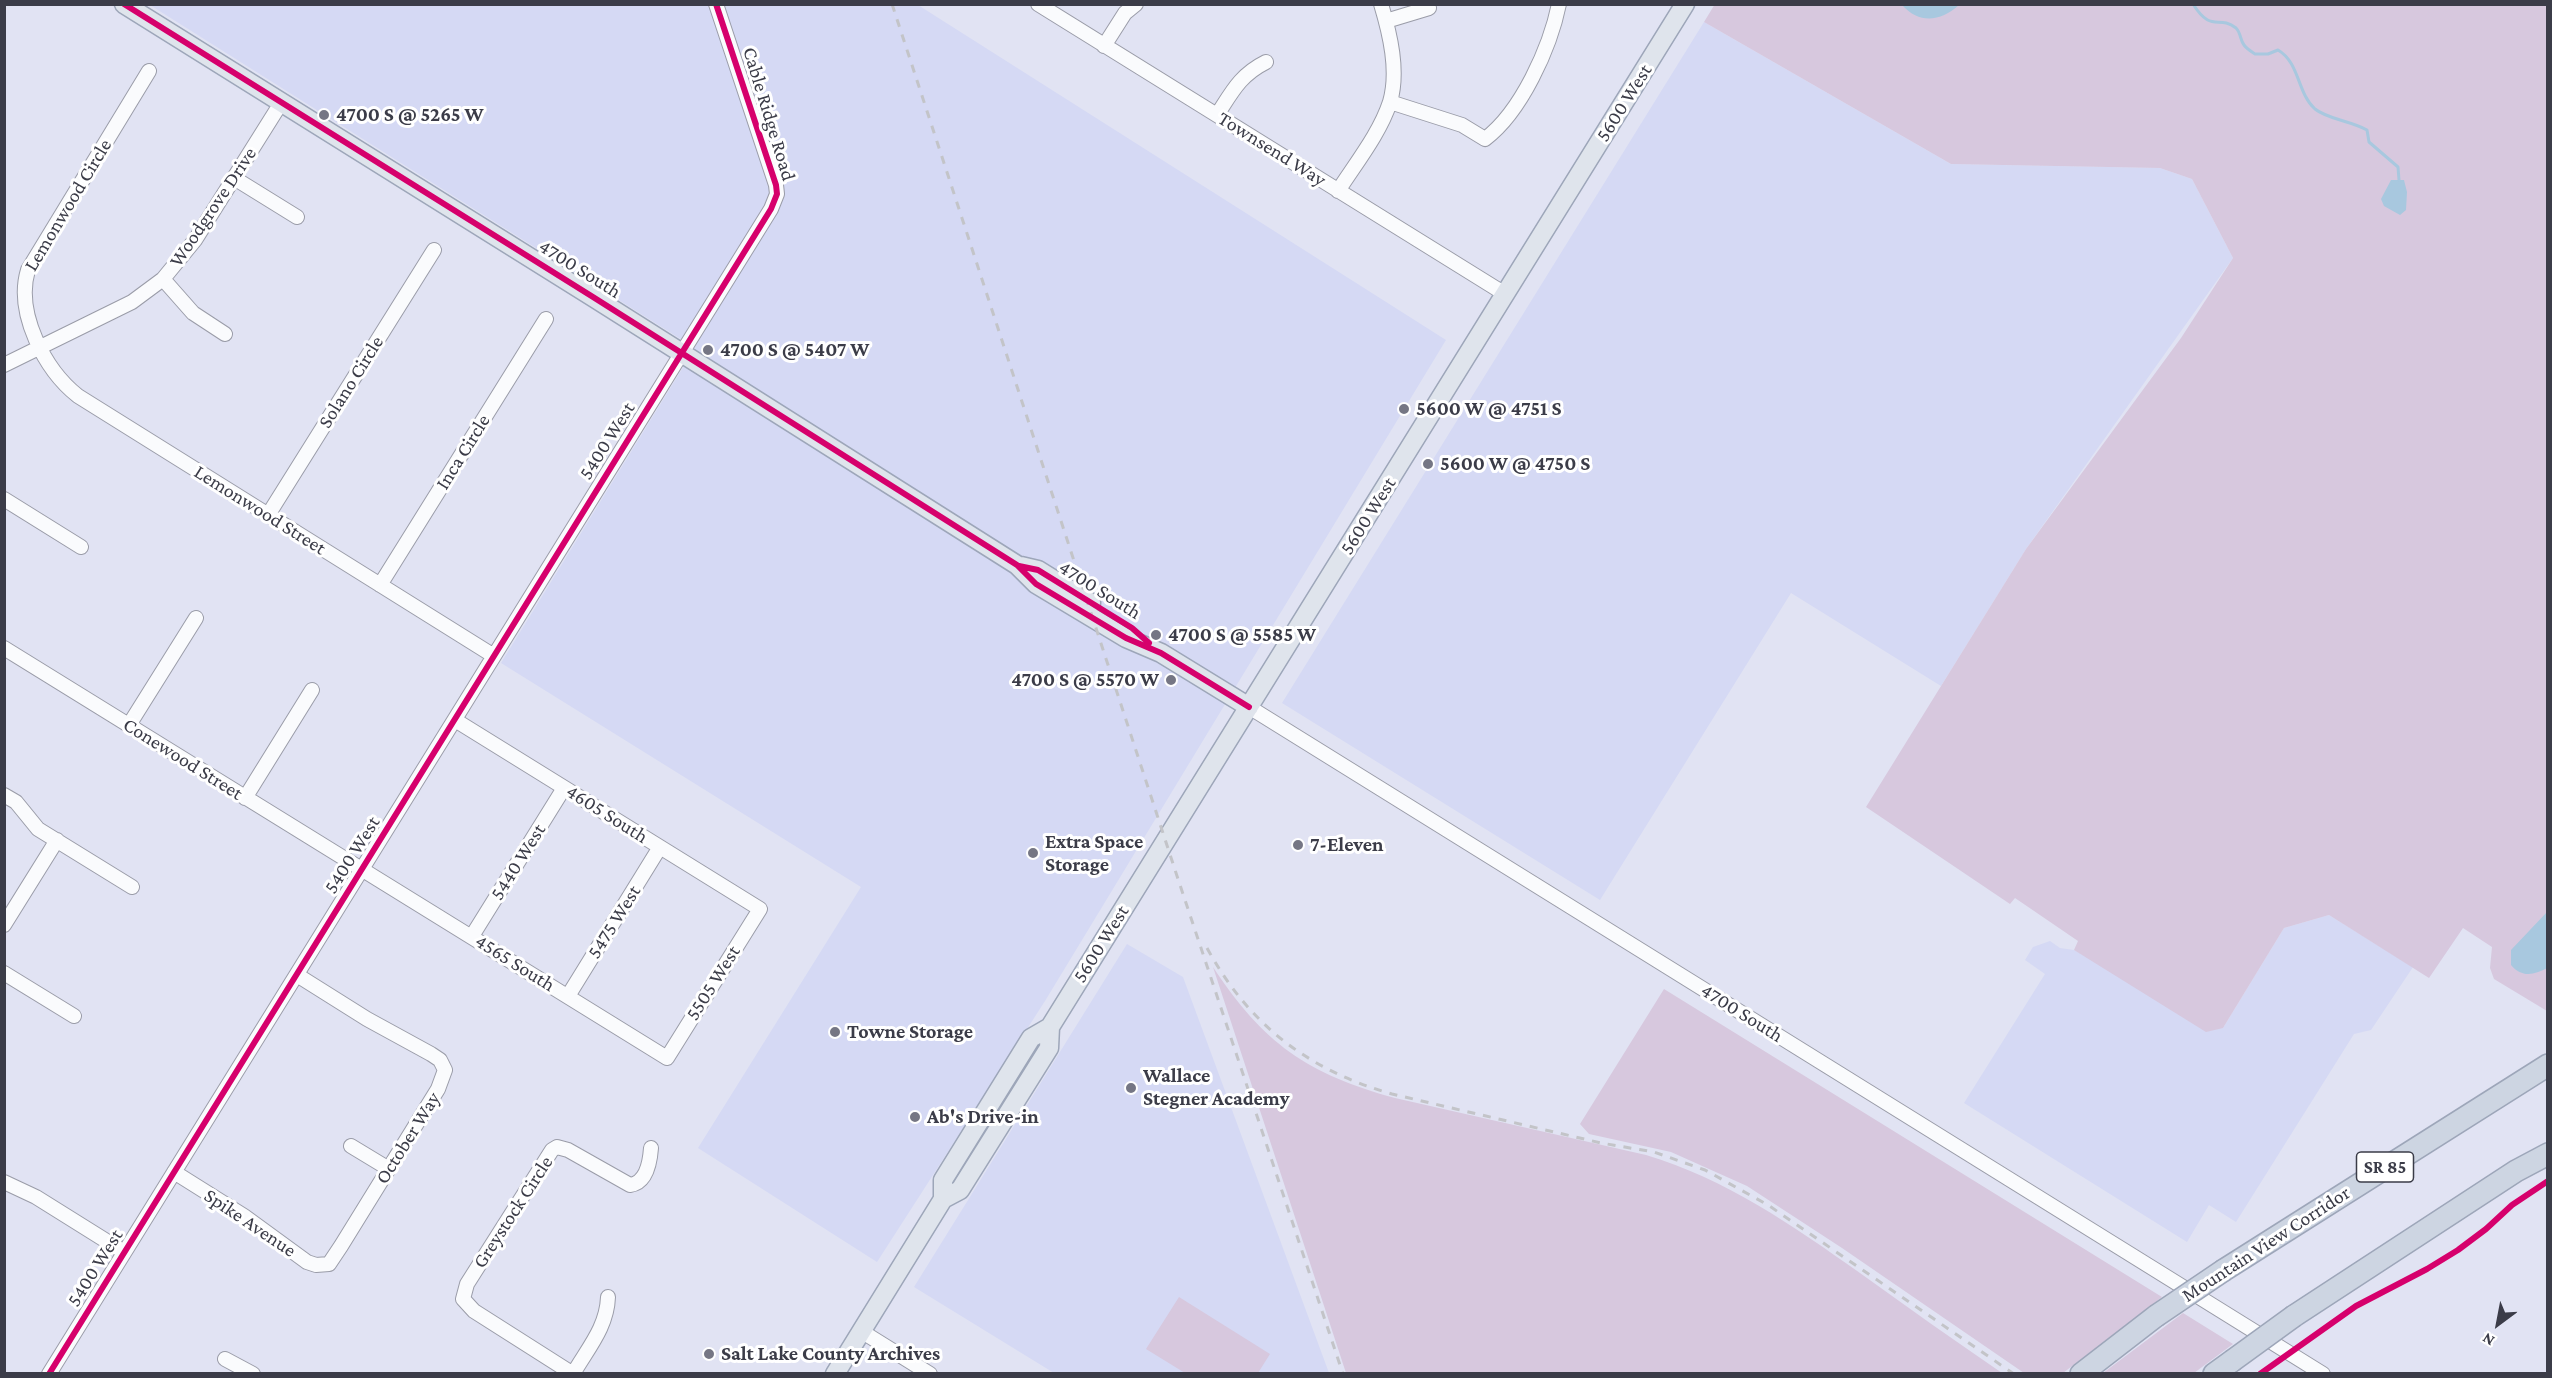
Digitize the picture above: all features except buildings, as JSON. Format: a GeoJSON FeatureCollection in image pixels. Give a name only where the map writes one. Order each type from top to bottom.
{"type":"FeatureCollection","features":[{"type":"Feature","properties":{"kind":"highway","name":"Mountain View Corridor"},"geometry":{"type":"LineString","coordinates":[[2081,1374],[2156,1316],[2223,1270],[2547,1065]]}},
{"type":"Feature","properties":{"kind":"highway"},"geometry":{"type":"LineString","coordinates":[[2214,1374],[2294,1316],[2516,1171],[2547,1154]]}},
{"type":"Feature","properties":{"kind":"main road","name":"4700 South"},"geometry":{"type":"LineString","coordinates":[[124,4],[1017,565],[1038,570],[1132,628],[1161,652],[1250,707]]}},
{"type":"Feature","properties":{"kind":"main road","name":"5600 West"},"geometry":{"type":"LineString","coordinates":[[835,1374],[943,1199],[960,1190],[1042,1058],[1048,1048],[1050,1027],[1684,5]]}},
{"type":"Feature","properties":{"kind":"street","name":"Cable Ridge Road"},"geometry":{"type":"LineString","coordinates":[[681,353],[771,209],[777,194],[770,164],[716,4]]}},
{"type":"Feature","properties":{"kind":"street","name":"Townsend Way"},"geometry":{"type":"LineString","coordinates":[[1038,4],[1505,294]]}},
{"type":"Feature","properties":{"kind":"street"},"geometry":{"type":"LineString","coordinates":[[1104,45],[1125,13],[1136,4]]}},
{"type":"Feature","properties":{"kind":"street"},"geometry":{"type":"LineString","coordinates":[[1338,191],[1376,131],[1390,102],[1392,64],[1386,21],[1381,4]]}},
{"type":"Feature","properties":{"kind":"street"},"geometry":{"type":"LineString","coordinates":[[1390,102],[1462,125],[1485,139],[1500,128],[1543,59],[1554,28],[1559,4]]}},
{"type":"Feature","properties":{"kind":"street"},"geometry":{"type":"LineString","coordinates":[[1386,21],[1429,8]]}},
{"type":"Feature","properties":{"kind":"street"},"geometry":{"type":"LineString","coordinates":[[1217,115],[1238,82],[1250,70],[1266,62]]}},
{"type":"Feature","properties":{"kind":"street","name":"Lemonwood Circle"},"geometry":{"type":"LineString","coordinates":[[41,347],[30,325],[25,306],[24,288],[28,270],[149,71]]}},
{"type":"Feature","properties":{"kind":"street","name":"Woodgrove Drive"},"geometry":{"type":"LineString","coordinates":[[4,365],[132,302],[163,279],[188,250],[281,103]]}},
{"type":"Feature","properties":{"kind":"street"},"geometry":{"type":"LineString","coordinates":[[234,178],[297,217]]}},
{"type":"Feature","properties":{"kind":"street","name":"Solano Circle"},"geometry":{"type":"LineString","coordinates":[[268,515],[434,250]]}},
{"type":"Feature","properties":{"kind":"street"},"geometry":{"type":"LineString","coordinates":[[163,279],[193,312],[225,334]]}},
{"type":"Feature","properties":{"kind":"street","name":"Inca Circle"},"geometry":{"type":"LineString","coordinates":[[380,585],[546,319]]}},
{"type":"Feature","properties":{"kind":"street","name":"Lemonwood Street"},"geometry":{"type":"LineString","coordinates":[[41,347],[58,376],[78,396],[494,656]]}},
{"type":"Feature","properties":{"kind":"street","name":"5400 West"},"geometry":{"type":"LineString","coordinates":[[53,1372],[124,1252],[681,353]]}},
{"type":"Feature","properties":{"kind":"street"},"geometry":{"type":"LineString","coordinates":[[4,499],[81,547]]}},
{"type":"Feature","properties":{"kind":"street"},"geometry":{"type":"LineString","coordinates":[[129,725],[196,618]]}},
{"type":"Feature","properties":{"kind":"street","name":"Conewood Street"},"geometry":{"type":"LineString","coordinates":[[4,648],[363,869]]}},
{"type":"Feature","properties":{"kind":"street"},"geometry":{"type":"LineString","coordinates":[[245,798],[312,690]]}},
{"type":"Feature","properties":{"kind":"street","name":"4700 South"},"geometry":{"type":"LineString","coordinates":[[1250,707],[2323,1374]]}},
{"type":"Feature","properties":{"kind":"street","name":"4605 South"},"geometry":{"type":"LineString","coordinates":[[454,720],[759,909]]}},
{"type":"Feature","properties":{"kind":"street","name":"5440 West"},"geometry":{"type":"LineString","coordinates":[[472,936],[564,788]]}},
{"type":"Feature","properties":{"kind":"street"},"geometry":{"type":"LineString","coordinates":[[4,795],[19,806],[34,826],[132,887]]}},
{"type":"Feature","properties":{"kind":"street"},"geometry":{"type":"LineString","coordinates":[[4,925],[57,840]]}},
{"type":"Feature","properties":{"kind":"street","name":"5475 West"},"geometry":{"type":"LineString","coordinates":[[568,996],[660,847]]}},
{"type":"Feature","properties":{"kind":"street","name":"4565 South"},"geometry":{"type":"LineString","coordinates":[[363,869],[667,1058]]}},
{"type":"Feature","properties":{"kind":"street","name":"5505 West"},"geometry":{"type":"LineString","coordinates":[[667,1058],[759,909]]}},
{"type":"Feature","properties":{"kind":"street"},"geometry":{"type":"LineString","coordinates":[[4,973],[74,1016]]}},
{"type":"Feature","properties":{"kind":"street","name":"October Way"},"geometry":{"type":"LineString","coordinates":[[297,975],[367,1019],[431,1054],[443,1065],[445,1074],[438,1089],[329,1264]]}},
{"type":"Feature","properties":{"kind":"street"},"geometry":{"type":"LineString","coordinates":[[351,1146],[389,1169]]}},
{"type":"Feature","properties":{"kind":"street","name":"Greystock Circle"},"geometry":{"type":"LineString","coordinates":[[573,1374],[474,1311],[463,1299],[467,1284],[552,1150],[557,1148],[568,1150],[630,1185],[638,1183],[645,1172],[651,1148]]}},
{"type":"Feature","properties":{"kind":"street","name":"Spike Avenue"},"geometry":{"type":"LineString","coordinates":[[174,1172],[244,1216],[307,1262],[320,1266],[329,1264]]}},
{"type":"Feature","properties":{"kind":"street"},"geometry":{"type":"LineString","coordinates":[[4,1182],[36,1197],[124,1252]]}},
{"type":"Feature","properties":{"kind":"street"},"geometry":{"type":"LineString","coordinates":[[573,1374],[604,1323],[608,1297]]}},
{"type":"Feature","properties":{"kind":"street"},"geometry":{"type":"LineString","coordinates":[[861,1331],[930,1374]]}},
{"type":"Feature","properties":{"kind":"street"},"geometry":{"type":"LineString","coordinates":[[225,1359],[253,1374]]}},
{"type":"Feature","properties":{"kind":"shaded area"},"geometry":{"type":"Polygon","coordinates":[[[1715,4],[2547,5],[2547,1011],[2494,979],[2490,968],[2492,947],[2463,928],[2429,978],[2329,915],[2284,928],[2223,1028],[2206,1032],[2074,950],[2078,941],[2015,898],[2010,904],[1866,807],[2026,549],[2181,338],[2233,258],[2192,179],[2160,168],[1951,164],[1704,22],[1715,4]]]}},
{"type":"Feature","properties":{"kind":"shaded area"},"geometry":{"type":"Polygon","coordinates":[[[150,5],[918,5],[1446,340],[1045,1001],[877,1262],[698,1148],[861,887],[501,663],[695,348],[150,5]]]}},
{"type":"Feature","properties":{"kind":"shaded area"},"geometry":{"type":"Polygon","coordinates":[[[1902,5],[1959,5],[1945,15],[1923,18],[1916,16],[1902,5]]]}},
{"type":"Feature","properties":{"kind":"shaded area"},"geometry":{"type":"Polygon","coordinates":[[[1704,22],[1951,164],[2160,168],[2192,179],[2233,258],[2026,549],[1941,686],[1791,593],[1600,900],[1282,703],[1704,22]]]}},
{"type":"Feature","properties":{"kind":"shaded area"},"geometry":{"type":"Polygon","coordinates":[[[2391,180],[2404,180],[2407,192],[2406,210],[2400,215],[2384,206],[2381,199],[2391,180]]]}},
{"type":"Feature","properties":{"kind":"shaded area"},"geometry":{"type":"Polygon","coordinates":[[[2547,912],[2547,968],[2533,974],[2519,972],[2511,965],[2511,950],[2547,912]]]}},
{"type":"Feature","properties":{"kind":"shaded area"},"geometry":{"type":"Polygon","coordinates":[[[2329,915],[2413,967],[2371,1030],[2354,1034],[2236,1222],[2209,1205],[2187,1242],[1964,1103],[2045,974],[2025,960],[2033,947],[2050,941],[2060,948],[2074,950],[2223,1028],[2284,928],[2329,915]]]}},
{"type":"Feature","properties":{"kind":"shaded area","name":"Wallace Stegner Academy"},"geometry":{"type":"Polygon","coordinates":[[[1127,944],[1183,977],[1329,1373],[1054,1373],[914,1287],[1127,944]]]}},
{"type":"Feature","properties":{"kind":"shaded area"},"geometry":{"type":"Polygon","coordinates":[[[1213,967],[1250,1016],[1269,1036],[1312,1066],[1364,1089],[1395,1098],[1646,1155],[1704,1177],[1784,1221],[2002,1373],[1346,1373],[1213,967]]]}},
{"type":"Feature","properties":{"kind":"shaded area"},"geometry":{"type":"Polygon","coordinates":[[[1664,989],[2162,1297],[2063,1373],[2024,1373],[1747,1186],[1671,1152],[1589,1134],[1580,1124],[1664,989]]]}},
{"type":"Feature","properties":{"kind":"shaded area"},"geometry":{"type":"Polygon","coordinates":[[[1179,1297],[1270,1354],[1258,1373],[1185,1373],[1146,1349],[1179,1297]]]}},
{"type":"Feature","properties":{"kind":"shaded area"},"geometry":{"type":"Polygon","coordinates":[[[2183,1313],[2233,1344],[2194,1373],[2103,1373],[2183,1313]]]}},
{"type":"Feature","properties":{"kind":"waterway"},"geometry":{"type":"LineString","coordinates":[[2193,4],[2210,21],[2230,24],[2236,28],[2244,45],[2255,54],[2268,54],[2278,50],[2291,62],[2305,95],[2315,109],[2367,130],[2369,142],[2398,167],[2399,180]]}},
{"type":"Feature","properties":{"kind":"railway"},"geometry":{"type":"LineString","coordinates":[[892,4],[1178,879],[1343,1374]]}},
{"type":"Feature","properties":{"kind":"railway"},"geometry":{"type":"LineString","coordinates":[[1207,948],[1242,1000],[1262,1022],[1308,1058],[1334,1072],[1392,1094],[1601,1143],[1654,1152],[1705,1170],[1768,1205],[2014,1374]]}},
{"type":"Feature","properties":{"kind":"cycle path"},"geometry":{"type":"LineString","coordinates":[[124,4],[1017,565],[1036,584],[1126,638],[1161,653],[1249,707]]}},
{"type":"Feature","properties":{"kind":"cycle path"},"geometry":{"type":"LineString","coordinates":[[49,1374],[771,209],[777,194],[776,185],[716,4]]}},
{"type":"Feature","properties":{"kind":"cycle path"},"geometry":{"type":"LineString","coordinates":[[1019,566],[1038,570],[1132,628],[1149,643]]}},
{"type":"Feature","properties":{"kind":"cycle path"},"geometry":{"type":"LineString","coordinates":[[2260,1374],[2356,1306],[2458,1250],[2512,1205],[2548,1181]]}},
{"type":"Feature","properties":{"kind":"place","name":"4700 S @ 5265 W"},"geometry":{"type":"Point","coordinates":[324,115]}},
{"type":"Feature","properties":{"kind":"place","name":"4700 S @ 5407 W"},"geometry":{"type":"Point","coordinates":[708,350]}},
{"type":"Feature","properties":{"kind":"place","name":"5600 W @ 4751 S"},"geometry":{"type":"Point","coordinates":[1404,409]}},
{"type":"Feature","properties":{"kind":"place","name":"5600 W @ 4750 S"},"geometry":{"type":"Point","coordinates":[1428,464]}},
{"type":"Feature","properties":{"kind":"place","name":"4700 S @ 5585 W"},"geometry":{"type":"Point","coordinates":[1156,635]}},
{"type":"Feature","properties":{"kind":"place","name":"4700 S @ 5570 W"},"geometry":{"type":"Point","coordinates":[1171,680]}},
{"type":"Feature","properties":{"kind":"place","name":"7-Eleven"},"geometry":{"type":"Point","coordinates":[1298,845]}},
{"type":"Feature","properties":{"kind":"place","name":"Extra Space Storage"},"geometry":{"type":"Point","coordinates":[1033,853]}},
{"type":"Feature","properties":{"kind":"place","name":"Towne Storage"},"geometry":{"type":"Point","coordinates":[835,1032]}},
{"type":"Feature","properties":{"kind":"place","name":"Wallace Stegner Academy"},"geometry":{"type":"Point","coordinates":[1131,1088]}},
{"type":"Feature","properties":{"kind":"place","name":"Ab's Drive-in"},"geometry":{"type":"Point","coordinates":[915,1117]}},
{"type":"Feature","properties":{"kind":"place","name":"Salt Lake County Archives"},"geometry":{"type":"Point","coordinates":[709,1354]}}]}
